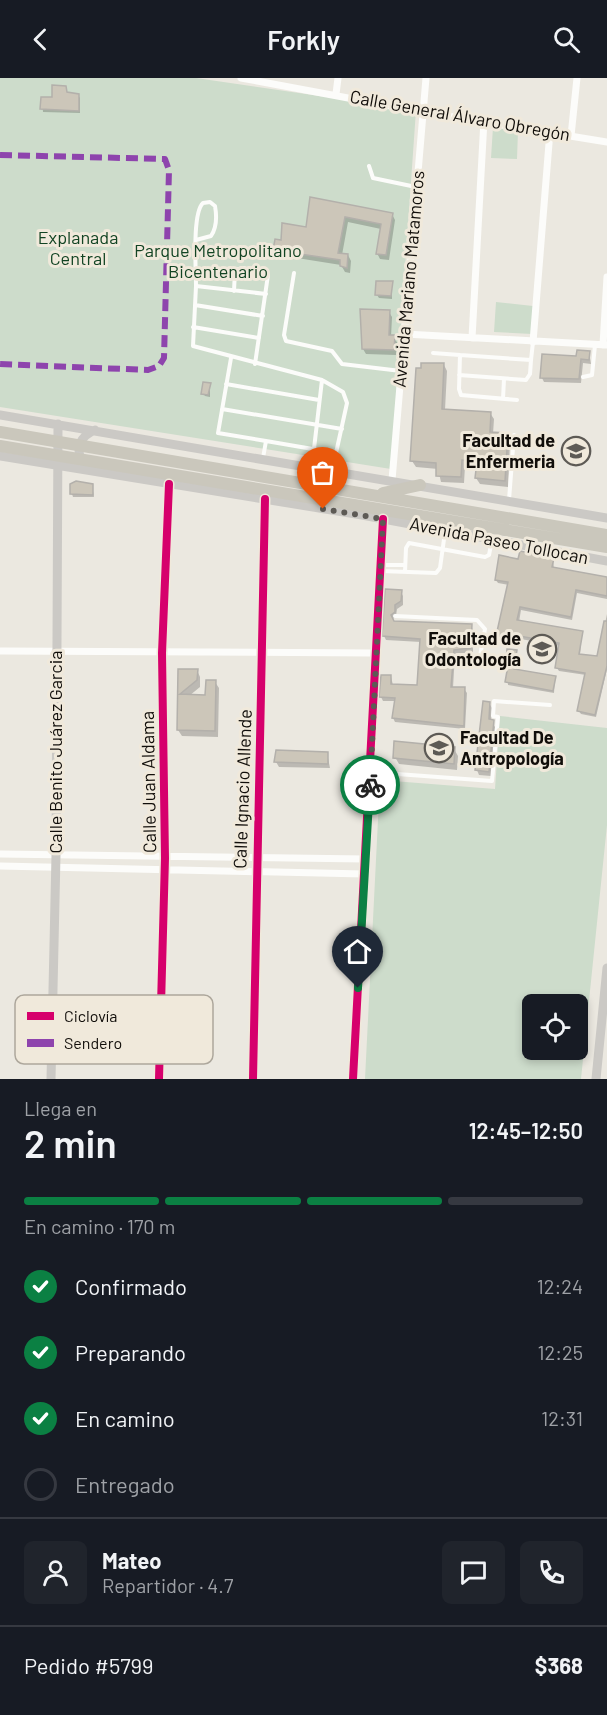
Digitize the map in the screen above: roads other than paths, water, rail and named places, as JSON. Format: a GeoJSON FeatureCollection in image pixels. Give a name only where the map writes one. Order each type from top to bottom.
{"type":"FeatureCollection","features":[{"type":"Feature","properties":{"kind":"highway","name":"Avenida Paseo Tollocan"},"geometry":{"type":"LineString","coordinates":[[0,432],[607,536]]}},
{"type":"Feature","properties":{"kind":"highway","name":"Avenida Paseo Tollocan"},"geometry":{"type":"LineString","coordinates":[[0,446],[173,479],[342,501],[607,546]]}},
{"type":"Feature","properties":{"kind":"highway"},"geometry":{"type":"LineString","coordinates":[[376,495],[420,485]]}},
{"type":"Feature","properties":{"kind":"highway"},"geometry":{"type":"LineString","coordinates":[[342,501],[362,515]]}},
{"type":"Feature","properties":{"kind":"main road"},"geometry":{"type":"LineString","coordinates":[[0,415],[607,518]]}},
{"type":"Feature","properties":{"kind":"main road","name":"Calle Benito Juárez Garcia"},"geometry":{"type":"LineString","coordinates":[[53,995],[56,855],[58,424]]}},
{"type":"Feature","properties":{"kind":"main road"},"geometry":{"type":"LineString","coordinates":[[88,471],[80,455],[80,444],[82,438],[95,430]]}},
{"type":"Feature","properties":{"kind":"main road","name":"Avenida Paseo Tollocan"},"geometry":{"type":"LineString","coordinates":[[0,456],[88,471],[173,479],[265,499],[607,561]]}},
{"type":"Feature","properties":{"kind":"main road"},"geometry":{"type":"LineString","coordinates":[[596,1079],[607,968]]}},
{"type":"Feature","properties":{"kind":"main road","name":"Calle Benito Juárez Garcia"},"geometry":{"type":"LineString","coordinates":[[51,1064],[51,1079]]}},
{"type":"Feature","properties":{"kind":"street","name":"Calle General Álvaro Obregón"},"geometry":{"type":"LineString","coordinates":[[241,78],[423,112],[484,120],[607,142]]}},
{"type":"Feature","properties":{"kind":"street"},"geometry":{"type":"LineString","coordinates":[[336,94],[338,78]]}},
{"type":"Feature","properties":{"kind":"street","name":"Avenida Mariano Matamoros"},"geometry":{"type":"LineString","coordinates":[[392,480],[426,78]]}},
{"type":"Feature","properties":{"kind":"street"},"geometry":{"type":"LineString","coordinates":[[571,135],[577,78]]}},
{"type":"Feature","properties":{"kind":"street"},"geometry":{"type":"LineString","coordinates":[[472,338],[484,120]]}},
{"type":"Feature","properties":{"kind":"street"},"geometry":{"type":"LineString","coordinates":[[533,342],[550,131]]}},
{"type":"Feature","properties":{"kind":"street"},"geometry":{"type":"LineString","coordinates":[[405,334],[602,345],[607,277]]}},
{"type":"Feature","properties":{"kind":"street","name":"Calle Juan Aldama"},"geometry":{"type":"LineString","coordinates":[[161,995],[165,858],[162,653],[173,479]]}},
{"type":"Feature","properties":{"kind":"street","name":"Calle Ignacio Allende"},"geometry":{"type":"LineString","coordinates":[[253,1079],[265,499]]}},
{"type":"Feature","properties":{"kind":"street"},"geometry":{"type":"LineString","coordinates":[[353,1079],[375,653],[380,615],[383,519]]}},
{"type":"Feature","properties":{"kind":"street"},"geometry":{"type":"LineString","coordinates":[[0,651],[375,653]]}},
{"type":"Feature","properties":{"kind":"street"},"geometry":{"type":"LineString","coordinates":[[0,854],[365,860]]}},
{"type":"Feature","properties":{"kind":"street"},"geometry":{"type":"LineString","coordinates":[[0,866],[364,874]]}},
{"type":"Feature","properties":{"kind":"street","name":"Calle Juan Aldama"},"geometry":{"type":"LineString","coordinates":[[159,1064],[159,1079]]}},
{"type":"Feature","properties":{"kind":"lane"},"geometry":{"type":"LineString","coordinates":[[369,166],[374,178],[417,187]]}},
{"type":"Feature","properties":{"kind":"lane"},"geometry":{"type":"LineString","coordinates":[[196,240],[211,237],[214,232],[217,215],[215,206],[210,202],[199,206],[196,240],[192,344],[194,348],[322,380],[344,392],[346,398],[342,429],[336,453],[218,433],[231,358]]}},
{"type":"Feature","properties":{"kind":"lane"},"geometry":{"type":"LineString","coordinates":[[234,291],[235,270],[243,268],[268,274],[255,364]]}},
{"type":"Feature","properties":{"kind":"lane"},"geometry":{"type":"LineString","coordinates":[[294,273],[284,336],[286,341],[332,351],[342,364],[402,371]]}},
{"type":"Feature","properties":{"kind":"lane"},"geometry":{"type":"LineString","coordinates":[[196,286],[266,294]]}},
{"type":"Feature","properties":{"kind":"lane"},"geometry":{"type":"LineString","coordinates":[[195,306],[263,316]]}},
{"type":"Feature","properties":{"kind":"lane"},"geometry":{"type":"LineString","coordinates":[[193,327],[259,338]]}},
{"type":"Feature","properties":{"kind":"lane"},"geometry":{"type":"LineString","coordinates":[[459,375],[522,381],[529,378],[533,342]]}},
{"type":"Feature","properties":{"kind":"lane"},"geometry":{"type":"LineString","coordinates":[[583,377],[592,375],[602,345]]}},
{"type":"Feature","properties":{"kind":"lane"},"geometry":{"type":"LineString","coordinates":[[433,353],[531,360]]}},
{"type":"Feature","properties":{"kind":"lane"},"geometry":{"type":"LineString","coordinates":[[460,355],[461,395],[517,400]]}},
{"type":"Feature","properties":{"kind":"lane"},"geometry":{"type":"LineString","coordinates":[[503,399],[504,379]]}},
{"type":"Feature","properties":{"kind":"lane"},"geometry":{"type":"LineString","coordinates":[[312,467],[315,424],[322,380]]}},
{"type":"Feature","properties":{"kind":"lane"},"geometry":{"type":"LineString","coordinates":[[226,384],[319,400]]}},
{"type":"Feature","properties":{"kind":"lane"},"geometry":{"type":"LineString","coordinates":[[222,409],[342,429]]}},
{"type":"Feature","properties":{"kind":"lane"},"geometry":{"type":"LineString","coordinates":[[509,501],[514,435]]}},
{"type":"Feature","properties":{"kind":"lane"},"geometry":{"type":"LineString","coordinates":[[263,458],[266,441]]}},
{"type":"Feature","properties":{"kind":"lane"},"geometry":{"type":"LineString","coordinates":[[381,568],[405,572],[436,573],[440,568],[445,531]]}},
{"type":"Feature","properties":{"kind":"lane"},"geometry":{"type":"LineString","coordinates":[[405,572],[406,548],[410,543],[486,557],[492,540]]}},
{"type":"Feature","properties":{"kind":"lane"},"geometry":{"type":"LineString","coordinates":[[381,568],[405,566]]}},
{"type":"Feature","properties":{"kind":"lane"},"geometry":{"type":"LineString","coordinates":[[395,616],[477,620],[485,629],[480,656]]}},
{"type":"Feature","properties":{"kind":"lane"},"geometry":{"type":"LineString","coordinates":[[370,772],[492,781],[498,717],[493,716],[494,700],[550,705]]}},
{"type":"Feature","properties":{"kind":"place","name":"Facultad de Enfermeria"},"geometry":{"type":"Point","coordinates":[576,451]}},
{"type":"Feature","properties":{"kind":"place","name":"Facultad de Odontología"},"geometry":{"type":"Point","coordinates":[542,649]}},
{"type":"Feature","properties":{"kind":"place","name":"Facultad De Antropología"},"geometry":{"type":"Point","coordinates":[439,748]}},
{"type":"Feature","properties":{"kind":"park label","name":"Explanada Central"},"geometry":{"type":"Point","coordinates":[78,248]}},
{"type":"Feature","properties":{"kind":"park label","name":"Parque Metropolitano Bicentenario"},"geometry":{"type":"Point","coordinates":[218,261]}}]}
